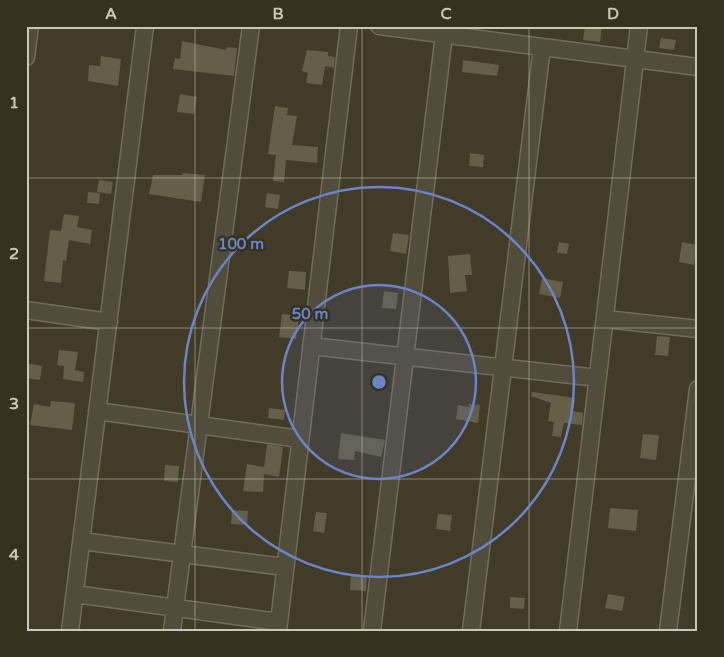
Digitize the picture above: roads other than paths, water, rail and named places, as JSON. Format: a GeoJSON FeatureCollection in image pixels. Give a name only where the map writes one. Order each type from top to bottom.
{"type":"FeatureCollection","features":[{"type":"Feature","properties":{"kind":"street"},"geometry":{"type":"LineString","coordinates":[[26,57],[30,26]]}},
{"type":"Feature","properties":{"kind":"street"},"geometry":{"type":"LineString","coordinates":[[70,631],[145,26]]}},
{"type":"Feature","properties":{"kind":"street"},"geometry":{"type":"LineString","coordinates":[[172,631],[251,26]]}},
{"type":"Feature","properties":{"kind":"street"},"geometry":{"type":"LineString","coordinates":[[75,594],[175,607],[278,626],[349,26]]}},
{"type":"Feature","properties":{"kind":"street"},"geometry":{"type":"LineString","coordinates":[[379,26],[444,30],[542,47],[698,68]]}},
{"type":"Feature","properties":{"kind":"street"},"geometry":{"type":"LineString","coordinates":[[568,631],[639,26]]}},
{"type":"Feature","properties":{"kind":"street"},"geometry":{"type":"LineString","coordinates":[[372,631],[444,30]]}},
{"type":"Feature","properties":{"kind":"street"},"geometry":{"type":"LineString","coordinates":[[472,631],[542,47]]}},
{"type":"Feature","properties":{"kind":"street"},"geometry":{"type":"LineString","coordinates":[[26,310],[109,322]]}},
{"type":"Feature","properties":{"kind":"street"},"geometry":{"type":"LineString","coordinates":[[605,319],[698,329]]}},
{"type":"Feature","properties":{"kind":"street"},"geometry":{"type":"LineString","coordinates":[[311,346],[598,378]]}},
{"type":"Feature","properties":{"kind":"street"},"geometry":{"type":"LineString","coordinates":[[668,631],[698,389]]}},
{"type":"Feature","properties":{"kind":"street"},"geometry":{"type":"LineString","coordinates":[[98,411],[300,439]]}},
{"type":"Feature","properties":{"kind":"street"},"geometry":{"type":"LineString","coordinates":[[81,541],[285,567]]}}]}
